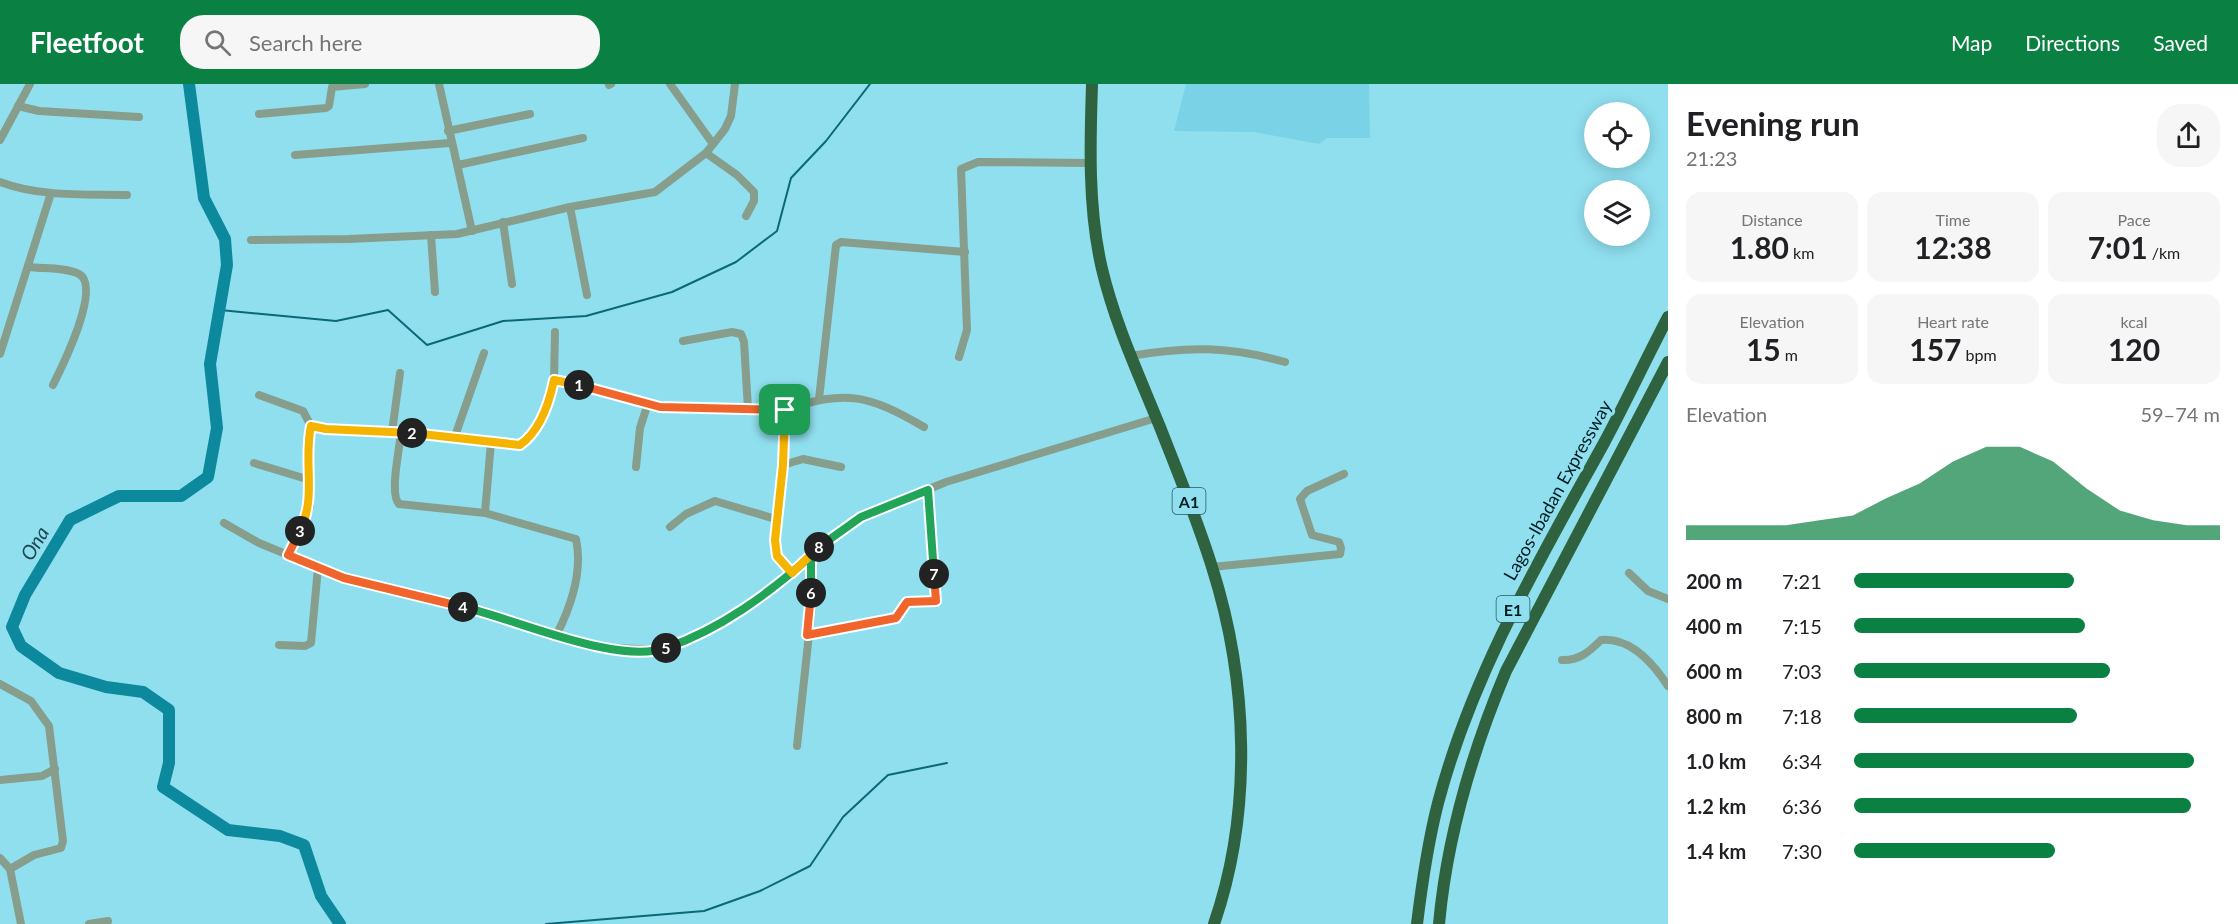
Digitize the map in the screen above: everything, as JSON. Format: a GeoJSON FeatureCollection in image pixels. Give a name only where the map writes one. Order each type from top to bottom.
{"type":"FeatureCollection","features":[{"type":"Feature","properties":{"kind":"highway","name":"A1"},"geometry":{"type":"LineString","coordinates":[[1092,84],[1092,163],[1097,246],[1108,294],[1212,567],[1231,642],[1240,734],[1235,839],[1231,865],[1214,924]]}},
{"type":"Feature","properties":{"kind":"highway","name":"Lagos-Ibadan Expressway"},"geometry":{"type":"LineString","coordinates":[[1417,924],[1438,802],[1477,691],[1518,599],[1604,443],[1668,317]]}},
{"type":"Feature","properties":{"kind":"highway","name":"Lagos-Ibadan Expressway"},"geometry":{"type":"LineString","coordinates":[[1439,924],[1450,849],[1460,803],[1498,689],[1561,562],[1668,362]]}},
{"type":"Feature","properties":{"kind":"street"},"geometry":{"type":"LineString","coordinates":[[0,140],[30,84]]}},
{"type":"Feature","properties":{"kind":"street"},"geometry":{"type":"LineString","coordinates":[[259,114],[326,108],[332,87],[365,84]]}},
{"type":"Feature","properties":{"kind":"street"},"geometry":{"type":"LineString","coordinates":[[439,84],[450,143],[458,165],[472,231]]}},
{"type":"Feature","properties":{"kind":"street"},"geometry":{"type":"LineString","coordinates":[[670,84],[713,144]]}},
{"type":"Feature","properties":{"kind":"street"},"geometry":{"type":"LineString","coordinates":[[251,240],[431,235],[472,231],[570,207],[655,192],[706,153],[725,129],[731,116],[735,84]]}},
{"type":"Feature","properties":{"kind":"street"},"geometry":{"type":"LineString","coordinates":[[18,106],[39,111],[139,117]]}},
{"type":"Feature","properties":{"kind":"street"},"geometry":{"type":"LineString","coordinates":[[448,131],[530,114]]}},
{"type":"Feature","properties":{"kind":"street"},"geometry":{"type":"LineString","coordinates":[[458,165],[583,138]]}},
{"type":"Feature","properties":{"kind":"street"},"geometry":{"type":"LineString","coordinates":[[295,155],[450,143]]}},
{"type":"Feature","properties":{"kind":"street"},"geometry":{"type":"LineString","coordinates":[[706,153],[737,175],[754,192],[754,201],[746,216]]}},
{"type":"Feature","properties":{"kind":"street"},"geometry":{"type":"LineString","coordinates":[[959,357],[967,330],[961,169],[978,162],[1092,163]]}},
{"type":"Feature","properties":{"kind":"street"},"geometry":{"type":"LineString","coordinates":[[0,182],[16,188],[51,193],[127,195]]}},
{"type":"Feature","properties":{"kind":"street"},"geometry":{"type":"LineString","coordinates":[[0,354],[51,193]]}},
{"type":"Feature","properties":{"kind":"street"},"geometry":{"type":"LineString","coordinates":[[570,207],[587,295]]}},
{"type":"Feature","properties":{"kind":"street"},"geometry":{"type":"LineString","coordinates":[[503,222],[512,284]]}},
{"type":"Feature","properties":{"kind":"street"},"geometry":{"type":"LineString","coordinates":[[431,235],[435,292]]}},
{"type":"Feature","properties":{"kind":"street"},"geometry":{"type":"LineString","coordinates":[[819,399],[836,245],[841,242],[965,252]]}},
{"type":"Feature","properties":{"kind":"street"},"geometry":{"type":"LineString","coordinates":[[28,267],[72,271],[81,275],[86,284],[78,330],[53,385]]}},
{"type":"Feature","properties":{"kind":"street"},"geometry":{"type":"LineString","coordinates":[[311,426],[326,429],[397,432],[520,445],[532,437],[550,399],[554,380],[555,332]]}},
{"type":"Feature","properties":{"kind":"street"},"geometry":{"type":"LineString","coordinates":[[684,341],[732,332],[741,334],[744,342],[748,409]]}},
{"type":"Feature","properties":{"kind":"street"},"geometry":{"type":"LineString","coordinates":[[1130,356],[1190,347],[1220,348],[1254,353],[1285,362]]}},
{"type":"Feature","properties":{"kind":"street"},"geometry":{"type":"LineString","coordinates":[[454,439],[484,353]]}},
{"type":"Feature","properties":{"kind":"street"},"geometry":{"type":"LineString","coordinates":[[400,373],[395,500],[399,504],[485,513],[576,539],[577,564],[573,598],[557,634]]}},
{"type":"Feature","properties":{"kind":"street"},"geometry":{"type":"LineString","coordinates":[[554,380],[593,387],[648,404],[681,409],[785,410],[819,399],[848,396],[884,405],[924,427]]}},
{"type":"Feature","properties":{"kind":"street"},"geometry":{"type":"LineString","coordinates":[[259,395],[303,411],[311,426],[307,441],[310,480],[307,515],[288,555]]}},
{"type":"Feature","properties":{"kind":"street"},"geometry":{"type":"LineString","coordinates":[[636,467],[640,428],[648,404]]}},
{"type":"Feature","properties":{"kind":"street"},"geometry":{"type":"LineString","coordinates":[[785,410],[779,519],[775,540],[777,556],[792,573]]}},
{"type":"Feature","properties":{"kind":"street"},"geometry":{"type":"LineString","coordinates":[[224,523],[259,543],[344,578],[493,614],[595,646],[630,651],[659,650],[710,628],[761,599],[811,556],[821,544],[861,517],[928,490],[1156,418]]}},
{"type":"Feature","properties":{"kind":"street"},"geometry":{"type":"LineString","coordinates":[[485,513],[491,442]]}},
{"type":"Feature","properties":{"kind":"street"},"geometry":{"type":"LineString","coordinates":[[783,465],[803,459],[842,467]]}},
{"type":"Feature","properties":{"kind":"street"},"geometry":{"type":"LineString","coordinates":[[254,463],[310,480]]}},
{"type":"Feature","properties":{"kind":"street"},"geometry":{"type":"LineString","coordinates":[[1212,567],[1340,554],[1342,551],[1339,542],[1316,537],[1310,532],[1300,500],[1307,491],[1344,474]]}},
{"type":"Feature","properties":{"kind":"street"},"geometry":{"type":"LineString","coordinates":[[807,635],[896,618],[907,602],[936,601],[928,490]]}},
{"type":"Feature","properties":{"kind":"street"},"geometry":{"type":"LineString","coordinates":[[670,527],[686,514],[715,501],[779,519]]}},
{"type":"Feature","properties":{"kind":"street"},"geometry":{"type":"LineString","coordinates":[[797,746],[807,635],[812,606],[811,556]]}},
{"type":"Feature","properties":{"kind":"street"},"geometry":{"type":"LineString","coordinates":[[279,645],[305,646],[311,643],[318,568]]}},
{"type":"Feature","properties":{"kind":"street"},"geometry":{"type":"LineString","coordinates":[[1629,573],[1648,591],[1668,598]]}},
{"type":"Feature","properties":{"kind":"street"},"geometry":{"type":"LineString","coordinates":[[1562,660],[1570,660],[1587,654],[1601,640],[1621,640],[1652,666],[1668,686]]}},
{"type":"Feature","properties":{"kind":"street"},"geometry":{"type":"LineString","coordinates":[[0,684],[31,701],[49,726],[63,846],[34,855],[10,869]]}},
{"type":"Feature","properties":{"kind":"street"},"geometry":{"type":"LineString","coordinates":[[0,780],[42,776],[55,769]]}},
{"type":"Feature","properties":{"kind":"street"},"geometry":{"type":"LineString","coordinates":[[0,858],[10,869],[21,924]]}},
{"type":"Feature","properties":{"kind":"street"},"geometry":{"type":"LineString","coordinates":[[89,924],[108,921]]}},
{"type":"Feature","properties":{"kind":"shaded area"},"geometry":{"type":"Polygon","coordinates":[[[1186,84],[1369,84],[1370,138],[1327,138],[1319,144],[1254,132],[1174,131],[1186,84]]]}},
{"type":"Feature","properties":{"kind":"waterway","name":"Ona"},"geometry":{"type":"LineString","coordinates":[[189,84],[204,198],[225,239],[227,265],[210,364],[217,428],[208,477],[181,496],[119,496],[70,520],[25,595],[12,627],[21,646],[59,673],[106,687],[143,692],[169,710],[169,763],[163,787],[228,830],[280,836],[304,845],[321,896],[340,924]]}},
{"type":"Feature","properties":{"kind":"waterway"},"geometry":{"type":"LineString","coordinates":[[220,310],[336,321],[388,310],[427,345],[503,321],[586,316],[672,292],[736,262],[777,231],[791,178],[826,141],[870,84]]}},
{"type":"Feature","properties":{"kind":"waterway"},"geometry":{"type":"LineString","coordinates":[[546,924],[704,911],[760,891],[810,866],[843,817],[888,775],[947,763]]}},
{"type":"Feature","properties":{"kind":"route"},"geometry":{"type":"LineString","coordinates":[[785,410],[660,407],[593,387],[554,380],[550,399],[532,437],[520,445],[401,432],[326,429],[311,426],[307,441],[310,480],[309,507],[288,555],[344,578],[493,614],[595,646],[630,651],[659,650],[685,641],[710,628],[761,599],[792,573],[811,556],[812,606],[807,635],[858,628],[896,618],[899,617],[902,606],[907,602],[936,601],[928,490],[861,517],[821,544],[792,573],[780,561],[775,540],[779,519],[785,410]]}}]}
